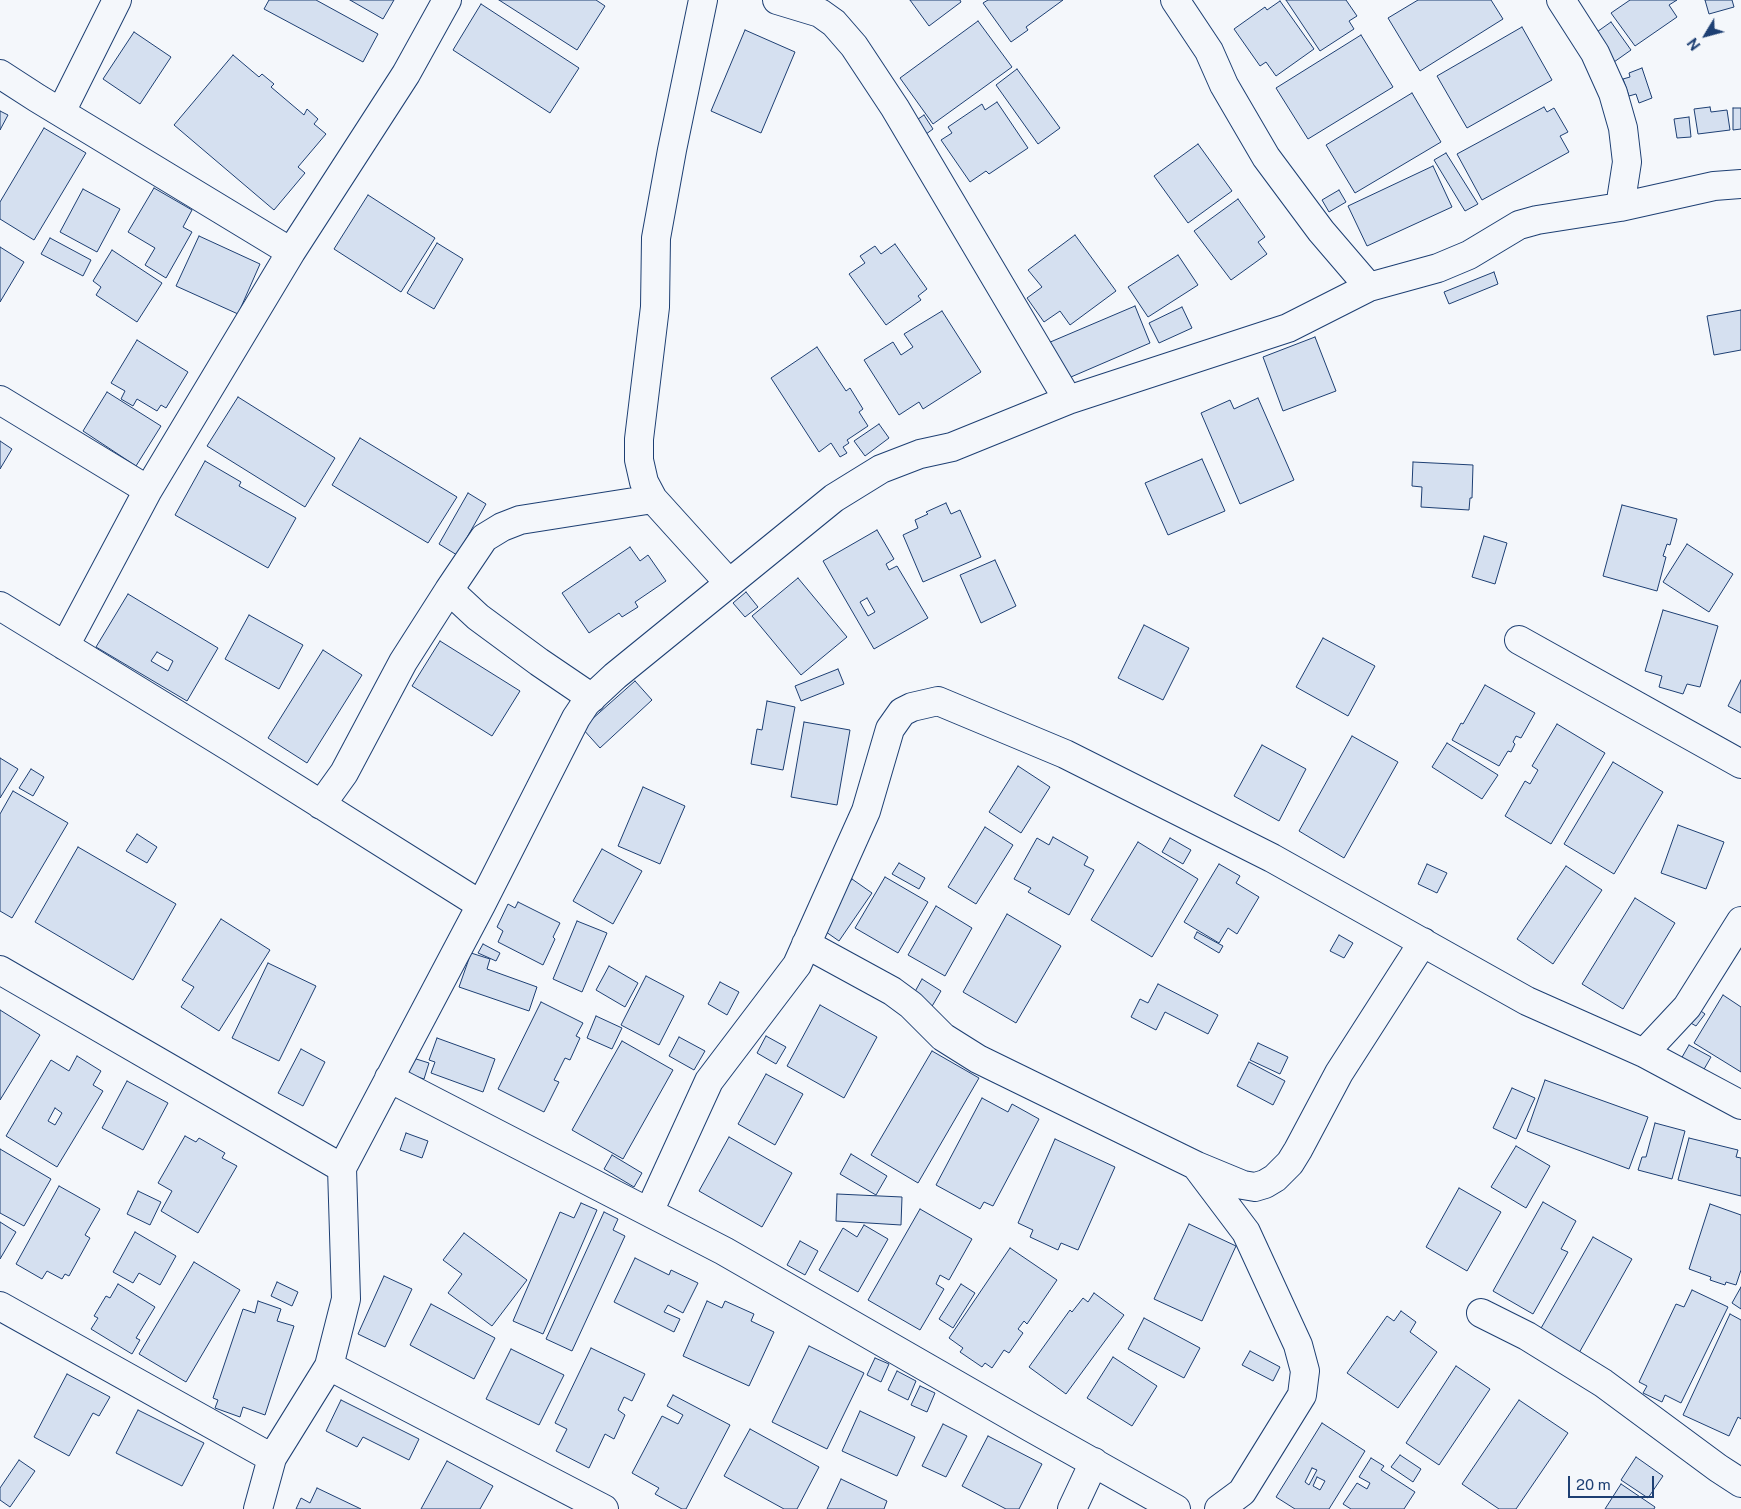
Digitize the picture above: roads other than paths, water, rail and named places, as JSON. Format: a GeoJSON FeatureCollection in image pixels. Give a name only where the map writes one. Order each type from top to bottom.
{"type":"FeatureCollection","features":[{"type":"Feature","properties":{"kind":"street"},"geometry":{"type":"LineString","coordinates":[[61,112],[117,0]]}},
{"type":"Feature","properties":{"kind":"street"},"geometry":{"type":"LineString","coordinates":[[65,646],[148,490],[291,252],[406,74],[447,0]]}},
{"type":"Feature","properties":{"kind":"street"},"geometry":{"type":"LineString","coordinates":[[703,0],[656,238],[655,307],[639,446],[642,474],[653,499],[729,583]]}},
{"type":"Feature","properties":{"kind":"street"},"geometry":{"type":"LineString","coordinates":[[777,0],[820,13],[834,23],[854,46],[895,108],[1068,400]]}},
{"type":"Feature","properties":{"kind":"street"},"geometry":{"type":"LineString","coordinates":[[1175,0],[1209,51],[1224,85],[1266,157],[1321,231],[1369,287]]}},
{"type":"Feature","properties":{"kind":"street"},"geometry":{"type":"LineString","coordinates":[[1561,0],[1595,53],[1613,93],[1623,128],[1627,162],[1620,207]]}},
{"type":"Feature","properties":{"kind":"street"},"geometry":{"type":"LineString","coordinates":[[0,74],[291,252]]}},
{"type":"Feature","properties":{"kind":"street"},"geometry":{"type":"LineString","coordinates":[[258,1509],[272,1458],[329,1366],[346,1299],[342,1168],[481,905],[576,718],[592,698],[615,676],[834,498],[881,469],[920,454],[952,447],[1068,400],[1288,328],[1369,287],[1438,268],[1469,255],[1519,225],[1537,220],[1620,207],[1714,186],[1741,184]]}},
{"type":"Feature","properties":{"kind":"street"},"geometry":{"type":"LineString","coordinates":[[0,400],[148,490]]}},
{"type":"Feature","properties":{"kind":"street"},"geometry":{"type":"LineString","coordinates":[[321,805],[344,773],[403,662],[484,538],[502,526],[520,520],[653,499]]}},
{"type":"Feature","properties":{"kind":"street"},"geometry":{"type":"LineString","coordinates":[[449,590],[478,617],[592,698]]}},
{"type":"Feature","properties":{"kind":"street"},"geometry":{"type":"LineString","coordinates":[[0,606],[481,905]]}},
{"type":"Feature","properties":{"kind":"street"},"geometry":{"type":"LineString","coordinates":[[1519,640],[1741,764]]}},
{"type":"Feature","properties":{"kind":"street"},"geometry":{"type":"LineString","coordinates":[[649,1212],[709,1080],[797,965],[866,811],[890,729],[902,712],[912,706],[938,701],[1066,754],[1272,858],[1528,1001],[1644,1053],[1741,1105]]}},
{"type":"Feature","properties":{"kind":"street"},"geometry":{"type":"LineString","coordinates":[[1644,1053],[1687,1007],[1741,921]]}},
{"type":"Feature","properties":{"kind":"street"},"geometry":{"type":"LineString","coordinates":[[806,944],[892,991],[911,1006],[943,1037],[978,1059],[1196,1166],[1249,1186],[1261,1185],[1270,1181],[1290,1163],[1303,1143],[1326,1096],[1423,942]]}},
{"type":"Feature","properties":{"kind":"street"},"geometry":{"type":"LineString","coordinates":[[0,970],[342,1168]]}},
{"type":"Feature","properties":{"kind":"street"},"geometry":{"type":"LineString","coordinates":[[389,1078],[724,1250],[1176,1509]]}},
{"type":"Feature","properties":{"kind":"street"},"geometry":{"type":"LineString","coordinates":[[1196,1166],[1246,1232],[1298,1345],[1305,1371],[1302,1395],[1242,1500],[1220,1509]]}},
{"type":"Feature","properties":{"kind":"street"},"geometry":{"type":"LineString","coordinates":[[0,1306],[272,1458]]}},
{"type":"Feature","properties":{"kind":"street"},"geometry":{"type":"LineString","coordinates":[[1481,1313],[1527,1336],[1603,1382],[1718,1468],[1741,1482]]}},
{"type":"Feature","properties":{"kind":"street"},"geometry":{"type":"LineString","coordinates":[[329,1366],[604,1509]]}},
{"type":"Feature","properties":{"kind":"street"},"geometry":{"type":"LineString","coordinates":[[1072,1509],[1094,1462]]}}]}
